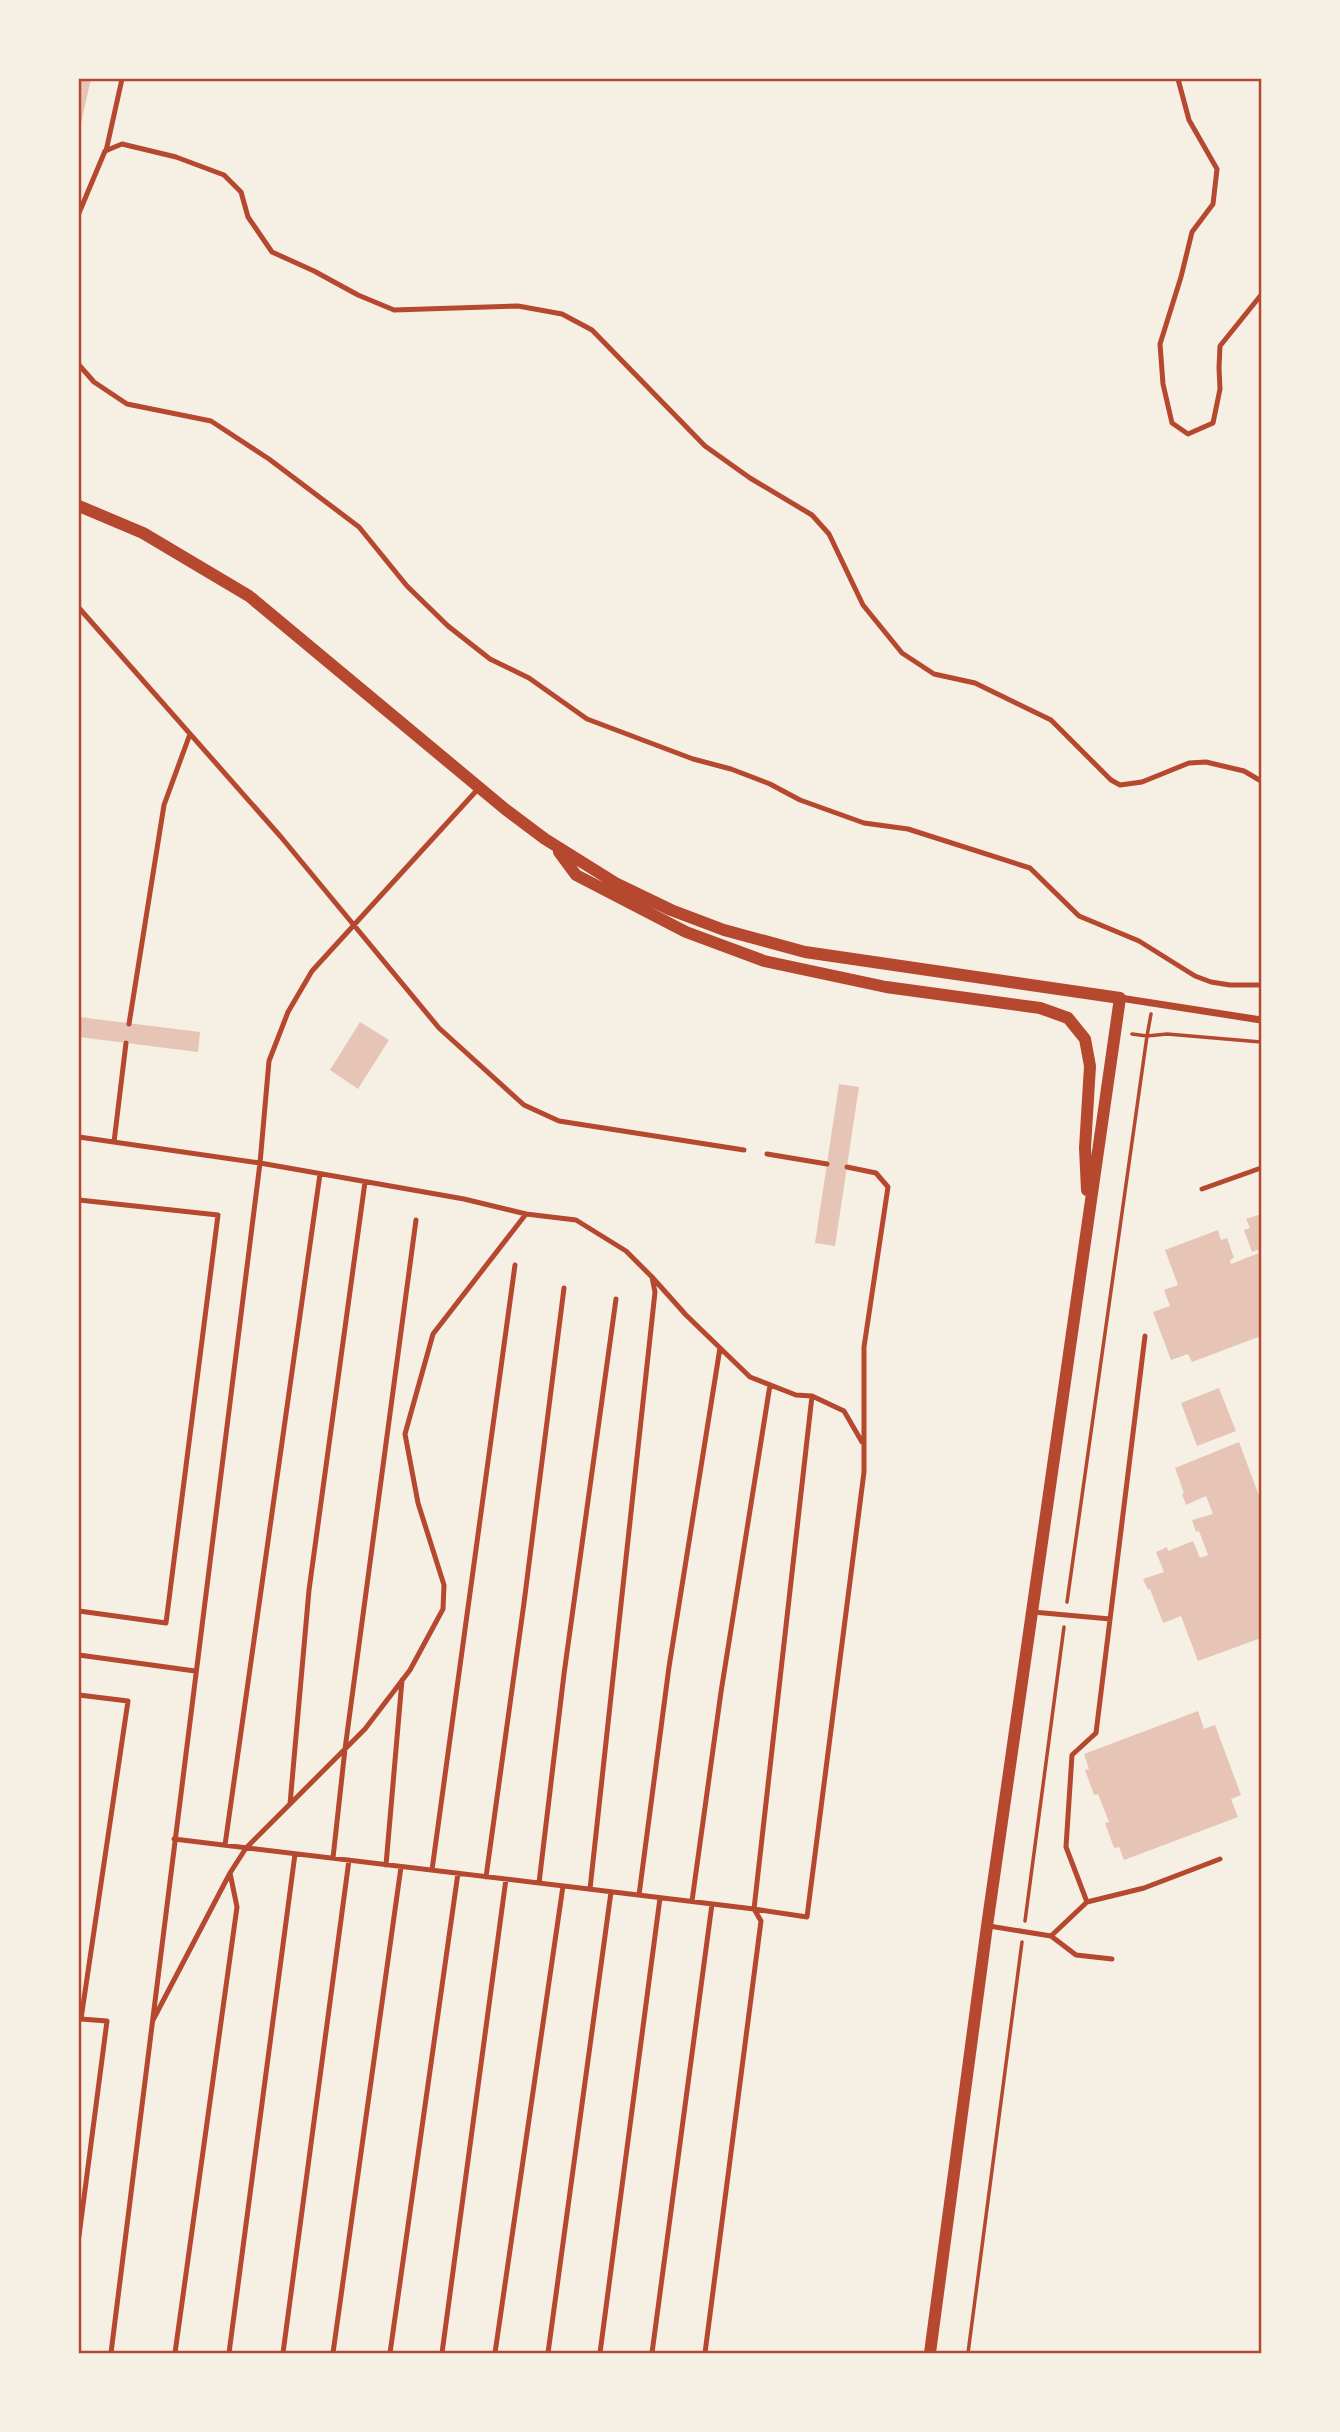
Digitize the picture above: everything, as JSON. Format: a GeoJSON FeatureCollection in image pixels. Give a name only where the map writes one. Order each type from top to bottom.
{"type":"FeatureCollection","features":[{"type":"Feature","properties":{"kind":"street"},"geometry":{"type":"LineString","coordinates":[[79,506],[143,533],[249,596],[553,845],[617,884],[660,905],[724,930],[805,952],[1261,1020]]}},
{"type":"Feature","properties":{"kind":"street"},"geometry":{"type":"LineString","coordinates":[[553,845],[576,875],[686,932],[764,961],[886,987],[1040,1008],[1068,1018],[1085,1039],[1090,1066],[1085,1148],[1088,1222]]}},
{"type":"Feature","properties":{"kind":"street"},"geometry":{"type":"LineString","coordinates":[[930,2353],[1031,1612],[1120,998]]}},
{"type":"Feature","properties":{"kind":"lane"},"geometry":{"type":"LineString","coordinates":[[79,213],[106,151],[122,79]]}},
{"type":"Feature","properties":{"kind":"lane"},"geometry":{"type":"LineString","coordinates":[[1178,79],[1189,120],[1217,169],[1213,204],[1192,232],[1160,344],[1163,384],[1172,423],[1188,434],[1213,423],[1220,389],[1220,346],[1261,295]]}},
{"type":"Feature","properties":{"kind":"lane"},"geometry":{"type":"LineString","coordinates":[[106,151],[122,144],[176,157],[224,175],[241,192],[248,217],[272,251],[358,295],[394,310],[518,306],[562,314],[592,330],[705,446],[750,478],[812,515],[830,534],[863,605],[902,653],[934,674],[975,683],[1051,720],[1111,780],[1120,785],[1142,782],[1189,763],[1206,762],[1244,771],[1261,781]]}},
{"type":"Feature","properties":{"kind":"lane"},"geometry":{"type":"LineString","coordinates":[[79,365],[94,382],[127,404],[211,421],[269,459],[359,527],[407,586],[448,626],[490,659],[529,678],[587,719],[670,752],[731,769],[770,784],[800,800],[864,823],[908,829],[1030,868],[1079,916],[1139,941],[1195,976],[1211,982],[1261,985]]}},
{"type":"Feature","properties":{"kind":"lane"},"geometry":{"type":"LineString","coordinates":[[79,608],[281,836],[439,1028],[524,1105],[559,1121],[744,1150]]}},
{"type":"Feature","properties":{"kind":"lane"},"geometry":{"type":"LineString","coordinates":[[129,1024],[164,805],[190,734]]}},
{"type":"Feature","properties":{"kind":"lane"},"geometry":{"type":"LineString","coordinates":[[111,2353],[260,1163],[269,1061],[288,1012],[312,971],[480,787]]}},
{"type":"Feature","properties":{"kind":"lane"},"geometry":{"type":"LineString","coordinates":[[114,1142],[126,1043]]}},
{"type":"Feature","properties":{"kind":"lane"},"geometry":{"type":"LineString","coordinates":[[79,1138],[260,1163],[464,1199],[526,1214],[576,1220],[626,1251],[686,1315],[750,1377],[796,1395],[812,1396],[844,1411],[864,1445]]}},
{"type":"Feature","properties":{"kind":"lane"},"geometry":{"type":"LineString","coordinates":[[767,1154],[827,1164]]}},
{"type":"Feature","properties":{"kind":"lane"},"geometry":{"type":"LineString","coordinates":[[174,1839],[807,1917],[864,1472],[864,1347],[888,1187],[876,1173],[847,1167]]}},
{"type":"Feature","properties":{"kind":"lane"},"geometry":{"type":"LineString","coordinates":[[1202,1189],[1261,1168]]}},
{"type":"Feature","properties":{"kind":"lane"},"geometry":{"type":"LineString","coordinates":[[225,1845],[320,1174]]}},
{"type":"Feature","properties":{"kind":"lane"},"geometry":{"type":"LineString","coordinates":[[290,1804],[309,1590],[365,1182]]}},
{"type":"Feature","properties":{"kind":"lane"},"geometry":{"type":"LineString","coordinates":[[79,1200],[218,1215],[166,1623],[79,1611]]}},
{"type":"Feature","properties":{"kind":"lane"},"geometry":{"type":"LineString","coordinates":[[151,2023],[230,1873],[246,1848],[365,1729],[402,1680],[443,1609],[444,1585],[418,1503],[405,1434],[433,1334],[526,1214]]}},
{"type":"Feature","properties":{"kind":"lane"},"geometry":{"type":"LineString","coordinates":[[333,1858],[345,1749],[416,1220]]}},
{"type":"Feature","properties":{"kind":"lane"},"geometry":{"type":"LineString","coordinates":[[432,1870],[515,1265]]}},
{"type":"Feature","properties":{"kind":"lane"},"geometry":{"type":"LineString","coordinates":[[590,1889],[655,1293],[653,1277]]}},
{"type":"Feature","properties":{"kind":"lane"},"geometry":{"type":"LineString","coordinates":[[485,1877],[522,1617],[564,1288]]}},
{"type":"Feature","properties":{"kind":"lane"},"geometry":{"type":"LineString","coordinates":[[539,1883],[566,1660],[616,1299]]}},
{"type":"Feature","properties":{"kind":"lane"},"geometry":{"type":"LineString","coordinates":[[1087,1902],[1066,1847],[1072,1755],[1096,1733],[1144,1336]]}},
{"type":"Feature","properties":{"kind":"lane"},"geometry":{"type":"LineString","coordinates":[[639,1895],[669,1667],[720,1348]]}},
{"type":"Feature","properties":{"kind":"lane"},"geometry":{"type":"LineString","coordinates":[[692,1901],[721,1692],[771,1385]]}},
{"type":"Feature","properties":{"kind":"lane"},"geometry":{"type":"LineString","coordinates":[[705,2353],[761,1921],[754,1909],[812,1396]]}},
{"type":"Feature","properties":{"kind":"lane"},"geometry":{"type":"LineString","coordinates":[[1031,1612],[1110,1619]]}},
{"type":"Feature","properties":{"kind":"lane"},"geometry":{"type":"LineString","coordinates":[[79,1656],[195,1671]]}},
{"type":"Feature","properties":{"kind":"lane"},"geometry":{"type":"LineString","coordinates":[[386,1865],[402,1680]]}},
{"type":"Feature","properties":{"kind":"lane"},"geometry":{"type":"LineString","coordinates":[[79,1695],[128,1701],[80,2019],[107,2021],[79,2236]]}},
{"type":"Feature","properties":{"kind":"lane"},"geometry":{"type":"LineString","coordinates":[[229,2353],[295,1854]]}},
{"type":"Feature","properties":{"kind":"lane"},"geometry":{"type":"LineString","coordinates":[[1051,1936],[1087,1902],[1144,1888],[1220,1859]]}},
{"type":"Feature","properties":{"kind":"lane"},"geometry":{"type":"LineString","coordinates":[[283,2353],[349,1860]]}},
{"type":"Feature","properties":{"kind":"lane"},"geometry":{"type":"LineString","coordinates":[[333,2353],[401,1867]]}},
{"type":"Feature","properties":{"kind":"lane"},"geometry":{"type":"LineString","coordinates":[[175,2353],[237,1907],[230,1873]]}},
{"type":"Feature","properties":{"kind":"lane"},"geometry":{"type":"LineString","coordinates":[[390,2353],[458,1873]]}},
{"type":"Feature","properties":{"kind":"lane"},"geometry":{"type":"LineString","coordinates":[[442,2353],[506,1879]]}},
{"type":"Feature","properties":{"kind":"lane"},"geometry":{"type":"LineString","coordinates":[[495,2353],[563,1886]]}},
{"type":"Feature","properties":{"kind":"lane"},"geometry":{"type":"LineString","coordinates":[[548,2353],[611,1892]]}},
{"type":"Feature","properties":{"kind":"lane"},"geometry":{"type":"LineString","coordinates":[[600,2353],[660,1898]]}},
{"type":"Feature","properties":{"kind":"lane"},"geometry":{"type":"LineString","coordinates":[[652,2353],[712,1904]]}},
{"type":"Feature","properties":{"kind":"lane"},"geometry":{"type":"LineString","coordinates":[[987,1926],[1051,1936],[1076,1955],[1112,1959]]}},
{"type":"Feature","properties":{"kind":"path"},"geometry":{"type":"LineString","coordinates":[[968,2353],[1065,1615],[1153,1003]]}},
{"type":"Feature","properties":{"kind":"path"},"geometry":{"type":"LineString","coordinates":[[1116,1031],[1147,1036],[1167,1034],[1261,1042]]}},
{"type":"Feature","properties":{"kind":"building"},"geometry":{"type":"Polygon","coordinates":[[[79,79],[91,79],[80,128],[79,128],[79,79]]]}},
{"type":"Feature","properties":{"kind":"building"},"geometry":{"type":"Polygon","coordinates":[[[79,1017],[200,1032],[198,1052],[79,1037],[79,1017]]]}},
{"type":"Feature","properties":{"kind":"building"},"geometry":{"type":"Polygon","coordinates":[[[360,1022],[389,1040],[358,1089],[330,1070],[360,1022]]]}},
{"type":"Feature","properties":{"kind":"building"},"geometry":{"type":"Polygon","coordinates":[[[839,1084],[859,1087],[835,1246],[815,1243],[839,1084]]]}},
{"type":"Feature","properties":{"kind":"building"},"geometry":{"type":"Polygon","coordinates":[[[1261,1214],[1261,1336],[1192,1362],[1188,1354],[1171,1360],[1153,1312],[1170,1306],[1164,1290],[1178,1285],[1165,1250],[1218,1230],[1221,1240],[1227,1238],[1234,1258],[1230,1260],[1231,1264],[1259,1253],[1257,1250],[1252,1252],[1244,1230],[1250,1228],[1246,1219],[1261,1214]]]}},
{"type":"Feature","properties":{"kind":"building"},"geometry":{"type":"Polygon","coordinates":[[[1219,1388],[1236,1431],[1197,1446],[1181,1403],[1219,1388]]]}},
{"type":"Feature","properties":{"kind":"building"},"geometry":{"type":"Polygon","coordinates":[[[1239,1442],[1261,1501],[1261,1638],[1198,1661],[1181,1616],[1163,1623],[1150,1589],[1148,1590],[1143,1579],[1164,1572],[1156,1552],[1167,1547],[1168,1551],[1193,1541],[1200,1558],[1208,1555],[1192,1520],[1213,1514],[1206,1496],[1186,1505],[1175,1468],[1239,1442]]]}},
{"type":"Feature","properties":{"kind":"building"},"geometry":{"type":"Polygon","coordinates":[[[1198,1711],[1204,1729],[1215,1725],[1241,1795],[1231,1799],[1238,1817],[1124,1860],[1119,1847],[1114,1848],[1105,1823],[1109,1822],[1098,1794],[1094,1795],[1085,1770],[1089,1769],[1084,1754],[1198,1711]]]}}]}
